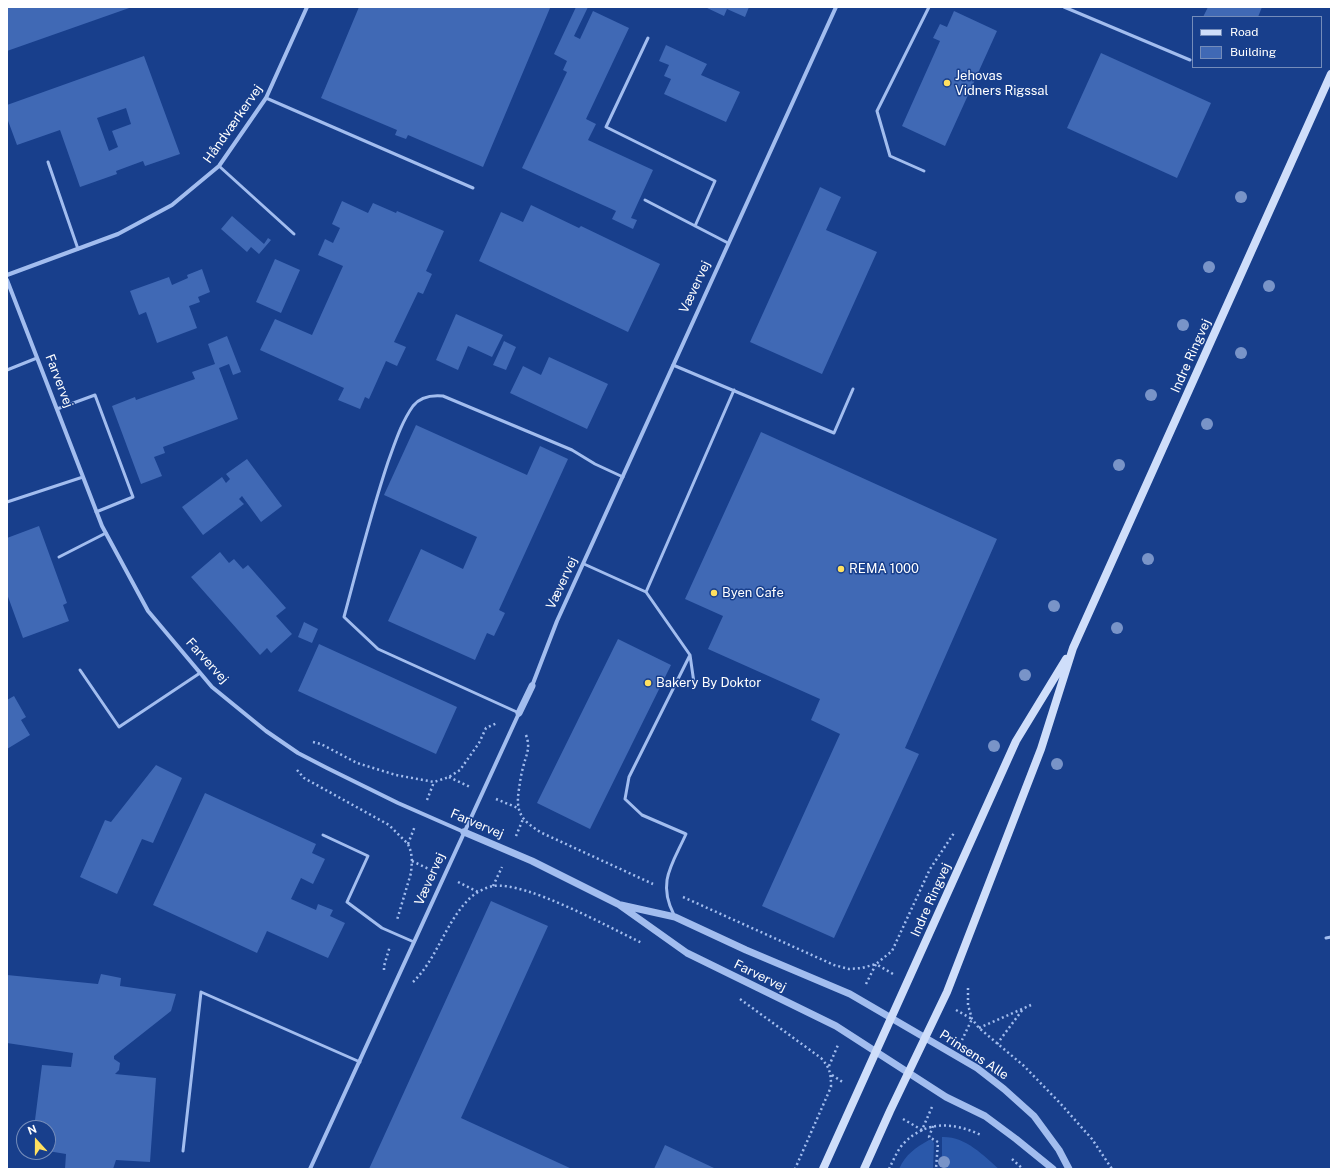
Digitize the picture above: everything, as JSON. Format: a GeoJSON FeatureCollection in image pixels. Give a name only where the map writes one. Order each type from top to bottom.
{"type":"FeatureCollection","features":[{"type":"Feature","properties":{"kind":"main road","name":"Indre Ringvej"},"geometry":{"type":"LineString","coordinates":[[864,1169],[947,992],[1041,749],[1073,648],[1331,74]]}},
{"type":"Feature","properties":{"kind":"main road","name":"Indre Ringvej"},"geometry":{"type":"LineString","coordinates":[[823,1169],[1016,741],[1073,648]]}},
{"type":"Feature","properties":{"kind":"street","name":"Håndværkervej"},"geometry":{"type":"LineString","coordinates":[[7,275],[118,234],[172,205],[219,166],[266,98],[307,7]]}},
{"type":"Feature","properties":{"kind":"street","name":"Vævervej"},"geometry":{"type":"LineString","coordinates":[[310,1169],[532,686],[557,621],[836,7]]}},
{"type":"Feature","properties":{"kind":"street","name":"Farvervej"},"geometry":{"type":"LineString","coordinates":[[7,280],[96,512],[106,533],[148,611],[212,687],[260,726],[298,753],[398,803],[532,861],[618,904],[687,953],[836,1026],[908,1073]]}},
{"type":"Feature","properties":{"kind":"street","name":"Farvervej"},"geometry":{"type":"LineString","coordinates":[[618,904],[675,917],[746,950],[850,994],[925,1038]]}},
{"type":"Feature","properties":{"kind":"street","name":"Prinsens Alle"},"geometry":{"type":"LineString","coordinates":[[925,1038],[977,1068],[1004,1089],[1034,1116],[1059,1150],[1069,1169]]}},
{"type":"Feature","properties":{"kind":"street"},"geometry":{"type":"LineString","coordinates":[[908,1073],[946,1097],[985,1116],[1053,1169]]}},
{"type":"Feature","properties":{"kind":"lane"},"geometry":{"type":"LineString","coordinates":[[924,172],[890,156],[877,111],[929,7]]}},
{"type":"Feature","properties":{"kind":"lane"},"geometry":{"type":"LineString","coordinates":[[1064,7],[1190,60]]}},
{"type":"Feature","properties":{"kind":"lane"},"geometry":{"type":"LineString","coordinates":[[648,38],[606,127],[715,181],[695,226]]}},
{"type":"Feature","properties":{"kind":"lane"},"geometry":{"type":"LineString","coordinates":[[266,98],[473,188]]}},
{"type":"Feature","properties":{"kind":"lane"},"geometry":{"type":"LineString","coordinates":[[48,162],[78,248]]}},
{"type":"Feature","properties":{"kind":"lane"},"geometry":{"type":"LineString","coordinates":[[219,166],[294,234]]}},
{"type":"Feature","properties":{"kind":"lane"},"geometry":{"type":"LineString","coordinates":[[645,200],[728,243]]}},
{"type":"Feature","properties":{"kind":"lane"},"geometry":{"type":"LineString","coordinates":[[7,370],[37,358]]}},
{"type":"Feature","properties":{"kind":"lane"},"geometry":{"type":"LineString","coordinates":[[673,364],[834,433],[853,388]]}},
{"type":"Feature","properties":{"kind":"lane"},"geometry":{"type":"LineString","coordinates":[[646,592],[734,390]]}},
{"type":"Feature","properties":{"kind":"lane"},"geometry":{"type":"LineString","coordinates":[[57,409],[95,395],[133,497],[96,512]]}},
{"type":"Feature","properties":{"kind":"lane"},"geometry":{"type":"LineString","coordinates":[[519,713],[378,649],[344,617],[378,493],[400,428],[413,405],[422,399],[433,395],[443,396],[572,450],[594,464],[623,477]]}},
{"type":"Feature","properties":{"kind":"lane"},"geometry":{"type":"LineString","coordinates":[[7,502],[83,477]]}},
{"type":"Feature","properties":{"kind":"lane"},"geometry":{"type":"LineString","coordinates":[[59,556],[106,533]]}},
{"type":"Feature","properties":{"kind":"lane"},"geometry":{"type":"LineString","coordinates":[[584,564],[646,592],[690,655],[694,683]]}},
{"type":"Feature","properties":{"kind":"lane"},"geometry":{"type":"LineString","coordinates":[[675,917],[668,904],[666,889],[668,875],[686,834],[642,815],[625,799],[629,777],[690,655]]}},
{"type":"Feature","properties":{"kind":"lane"},"geometry":{"type":"LineString","coordinates":[[80,670],[118,727],[200,673]]}},
{"type":"Feature","properties":{"kind":"lane"},"geometry":{"type":"LineString","coordinates":[[323,835],[368,856],[347,902],[382,928],[414,942]]}},
{"type":"Feature","properties":{"kind":"lane"},"geometry":{"type":"LineString","coordinates":[[1326,938],[1331,938]]}},
{"type":"Feature","properties":{"kind":"lane"},"geometry":{"type":"LineString","coordinates":[[183,1151],[201,992],[360,1062]]}},
{"type":"Feature","properties":{"kind":"path"},"geometry":{"type":"LineString","coordinates":[[307,741],[321,744],[357,763],[396,775],[434,782],[449,777],[460,770],[479,743],[486,728],[519,713],[529,745],[523,768],[518,797],[518,808],[523,819],[532,827],[542,833],[819,959],[848,969],[876,964],[892,951],[930,868]]}},
{"type":"Feature","properties":{"kind":"path"},"geometry":{"type":"LineString","coordinates":[[411,984],[422,974],[454,918],[469,899],[478,892],[494,886],[504,886],[540,896],[568,907],[648,946]]}},
{"type":"Feature","properties":{"kind":"path"},"geometry":{"type":"LineString","coordinates":[[967,985],[968,1005],[972,1019],[979,1028],[1024,1066],[1088,1134],[1112,1169]]}},
{"type":"Feature","properties":{"kind":"path"},"geometry":{"type":"LineString","coordinates":[[738,998],[821,1058],[829,1066],[831,1087],[795,1169]]}},
{"type":"Feature","properties":{"kind":"path"},"geometry":{"type":"LineString","coordinates":[[979,1028],[1031,1005]]}},
{"type":"Feature","properties":{"kind":"path"},"geometry":{"type":"LineString","coordinates":[[997,1044],[1024,1008]]}},
{"type":"Feature","properties":{"kind":"path"},"geometry":{"type":"LineString","coordinates":[[889,1169],[903,1144],[922,1130],[933,1126],[948,1125],[966,1128],[984,1137]]}},
{"type":"Feature","properties":{"kind":"path"},"geometry":{"type":"LineString","coordinates":[[933,1126],[929,1137],[938,1142],[936,1169]]}},
{"type":"Feature","properties":{"kind":"path"},"geometry":{"type":"LineString","coordinates":[[1009,1156],[1023,1169]]}},
{"type":"Feature","properties":{"kind":"shaded area"},"geometry":{"type":"Polygon","coordinates":[[[942,1137],[966,1143],[980,1152],[999,1169],[942,1169],[942,1137]]]}},
{"type":"Feature","properties":{"kind":"shaded area"},"geometry":{"type":"Polygon","coordinates":[[[929,1140],[932,1140],[934,1143],[933,1169],[899,1169],[911,1152],[929,1140]]]}},
{"type":"Feature","properties":{"kind":"building"},"geometry":{"type":"Polygon","coordinates":[[[7,7],[132,7],[7,51],[7,7]]]}},
{"type":"Feature","properties":{"kind":"building"},"geometry":{"type":"Polygon","coordinates":[[[359,7],[550,8],[483,167],[408,135],[406,139],[395,135],[397,130],[321,98],[359,7]]]}},
{"type":"Feature","properties":{"kind":"building"},"geometry":{"type":"Polygon","coordinates":[[[576,7],[588,7],[574,36],[580,39],[593,11],[629,28],[586,119],[596,124],[588,140],[653,170],[631,218],[637,220],[633,229],[612,219],[616,211],[522,168],[567,72],[563,70],[567,61],[554,54],[576,7]]]}},
{"type":"Feature","properties":{"kind":"building"},"geometry":{"type":"Polygon","coordinates":[[[705,7],[749,7],[745,17],[727,9],[724,16],[705,7]]]}},
{"type":"Feature","properties":{"kind":"building"},"geometry":{"type":"Polygon","coordinates":[[[1208,7],[1262,7],[1258,16],[1204,16],[1208,7]]]}},
{"type":"Feature","properties":{"kind":"building","name":"Jehovas Vidners Rigssal"},"geometry":{"type":"Polygon","coordinates":[[[954,11],[997,31],[945,146],[902,126],[940,41],[933,38],[940,24],[947,27],[954,11]]]}},
{"type":"Feature","properties":{"kind":"building"},"geometry":{"type":"Polygon","coordinates":[[[666,45],[707,64],[701,75],[740,92],[726,122],[664,94],[671,79],[664,76],[669,65],[659,61],[666,45]]]}},
{"type":"Feature","properties":{"kind":"building"},"geometry":{"type":"Polygon","coordinates":[[[1101,53],[1211,103],[1177,178],[1067,128],[1101,53]]]}},
{"type":"Feature","properties":{"kind":"building"},"geometry":{"type":"Polygon","coordinates":[[[144,56],[180,154],[145,166],[143,161],[116,171],[117,174],[80,187],[60,130],[17,145],[7,118],[7,105],[144,56]],[[126,108],[97,118],[109,151],[118,147],[112,131],[131,124],[126,108]]]}},
{"type":"Feature","properties":{"kind":"building"},"geometry":{"type":"Polygon","coordinates":[[[820,187],[841,197],[826,230],[877,252],[822,374],[750,342],[820,187]]]}},
{"type":"Feature","properties":{"kind":"building"},"geometry":{"type":"Polygon","coordinates":[[[342,201],[368,213],[373,203],[396,213],[397,211],[444,231],[426,271],[432,274],[423,294],[418,292],[394,342],[406,347],[397,366],[386,361],[369,399],[365,397],[360,409],[338,400],[344,388],[260,350],[275,319],[312,335],[343,266],[318,255],[325,239],[333,243],[340,228],[332,224],[342,201]]]}},
{"type":"Feature","properties":{"kind":"building"},"geometry":{"type":"Polygon","coordinates":[[[531,205],[579,228],[581,226],[660,264],[628,332],[479,261],[501,212],[523,222],[531,205]]]}},
{"type":"Feature","properties":{"kind":"building"},"geometry":{"type":"Polygon","coordinates":[[[232,216],[264,244],[268,238],[271,240],[259,254],[251,247],[247,252],[221,229],[232,216]]]}},
{"type":"Feature","properties":{"kind":"building"},"geometry":{"type":"Polygon","coordinates":[[[275,259],[300,270],[281,313],[256,302],[275,259]]]}},
{"type":"Feature","properties":{"kind":"building"},"geometry":{"type":"Polygon","coordinates":[[[202,269],[210,292],[198,297],[200,302],[189,306],[197,328],[157,343],[146,312],[139,315],[130,291],[169,277],[172,285],[188,278],[187,275],[202,269]]]}},
{"type":"Feature","properties":{"kind":"building"},"geometry":{"type":"Polygon","coordinates":[[[456,314],[503,335],[492,357],[468,346],[458,370],[436,360],[456,314]]]}},
{"type":"Feature","properties":{"kind":"building"},"geometry":{"type":"Polygon","coordinates":[[[227,336],[241,372],[233,375],[229,364],[219,368],[238,419],[163,447],[165,453],[154,457],[162,476],[141,484],[112,406],[135,397],[136,400],[195,379],[192,372],[215,364],[208,344],[227,336]]]}},
{"type":"Feature","properties":{"kind":"building"},"geometry":{"type":"Polygon","coordinates":[[[504,341],[516,347],[506,370],[493,365],[504,341]]]}},
{"type":"Feature","properties":{"kind":"building"},"geometry":{"type":"Polygon","coordinates":[[[549,357],[608,384],[587,429],[510,393],[523,366],[541,375],[549,357]]]}},
{"type":"Feature","properties":{"kind":"building"},"geometry":{"type":"Polygon","coordinates":[[[416,425],[527,475],[540,446],[568,459],[499,610],[505,613],[494,636],[487,633],[475,660],[388,621],[421,549],[463,569],[477,537],[384,495],[416,425]]]}},
{"type":"Feature","properties":{"kind":"building","name":"REMA 1000"},"geometry":{"type":"Polygon","coordinates":[[[761,432],[997,539],[905,748],[919,754],[834,938],[762,906],[840,734],[811,720],[820,699],[708,649],[723,616],[685,599],[761,432]]]}},
{"type":"Feature","properties":{"kind":"building"},"geometry":{"type":"Polygon","coordinates":[[[247,459],[282,506],[261,522],[242,496],[239,499],[244,504],[203,535],[182,507],[222,477],[226,483],[230,479],[226,474],[247,459]]]}},
{"type":"Feature","properties":{"kind":"building"},"geometry":{"type":"Polygon","coordinates":[[[39,526],[67,603],[63,605],[69,621],[23,638],[7,594],[7,538],[39,526]]]}},
{"type":"Feature","properties":{"kind":"building"},"geometry":{"type":"Polygon","coordinates":[[[220,552],[229,563],[234,559],[243,569],[248,565],[286,608],[276,616],[292,634],[271,653],[267,648],[260,655],[191,577],[220,552]]]}},
{"type":"Feature","properties":{"kind":"building"},"geometry":{"type":"Polygon","coordinates":[[[304,622],[318,629],[312,643],[298,637],[304,622]]]}},
{"type":"Feature","properties":{"kind":"building"},"geometry":{"type":"Polygon","coordinates":[[[618,639],[671,665],[590,829],[537,803],[618,639]]]}},
{"type":"Feature","properties":{"kind":"building"},"geometry":{"type":"Polygon","coordinates":[[[319,644],[457,707],[436,754],[298,691],[319,644]]]}},
{"type":"Feature","properties":{"kind":"building"},"geometry":{"type":"Polygon","coordinates":[[[14,696],[26,717],[21,720],[30,735],[7,749],[7,700],[14,696]]]}},
{"type":"Feature","properties":{"kind":"building"},"geometry":{"type":"Polygon","coordinates":[[[156,765],[182,778],[153,843],[142,839],[117,894],[80,877],[105,820],[111,822],[156,765]]]}},
{"type":"Feature","properties":{"kind":"building"},"geometry":{"type":"Polygon","coordinates":[[[205,793],[316,844],[312,853],[325,859],[313,884],[301,878],[291,899],[316,910],[318,904],[333,910],[330,916],[345,923],[328,958],[267,931],[257,953],[153,905],[205,793]]]}},
{"type":"Feature","properties":{"kind":"building"},"geometry":{"type":"Polygon","coordinates":[[[491,901],[548,926],[461,1118],[572,1169],[369,1169],[491,901]]]}},
{"type":"Feature","properties":{"kind":"building"},"geometry":{"type":"Polygon","coordinates":[[[101,974],[121,978],[120,986],[176,994],[171,1011],[114,1056],[114,1059],[120,1063],[119,1070],[115,1074],[156,1078],[150,1162],[116,1160],[113,1169],[65,1169],[66,1154],[56,1152],[56,1120],[35,1120],[42,1065],[71,1067],[73,1053],[7,1043],[7,975],[98,984],[101,974]]]}},
{"type":"Feature","properties":{"kind":"building"},"geometry":{"type":"Polygon","coordinates":[[[665,1145],[714,1168],[654,1169],[665,1145]]]}},
{"type":"Feature","properties":{"kind":"place","name":"Jehovas Vidners Rigssal"},"geometry":{"type":"Point","coordinates":[947,83]}},
{"type":"Feature","properties":{"kind":"place","name":"REMA 1000"},"geometry":{"type":"Point","coordinates":[841,569]}},
{"type":"Feature","properties":{"kind":"place","name":"Byen Cafe"},"geometry":{"type":"Point","coordinates":[714,593]}},
{"type":"Feature","properties":{"kind":"place","name":"Bakery By Doktor"},"geometry":{"type":"Point","coordinates":[648,683]}}]}
